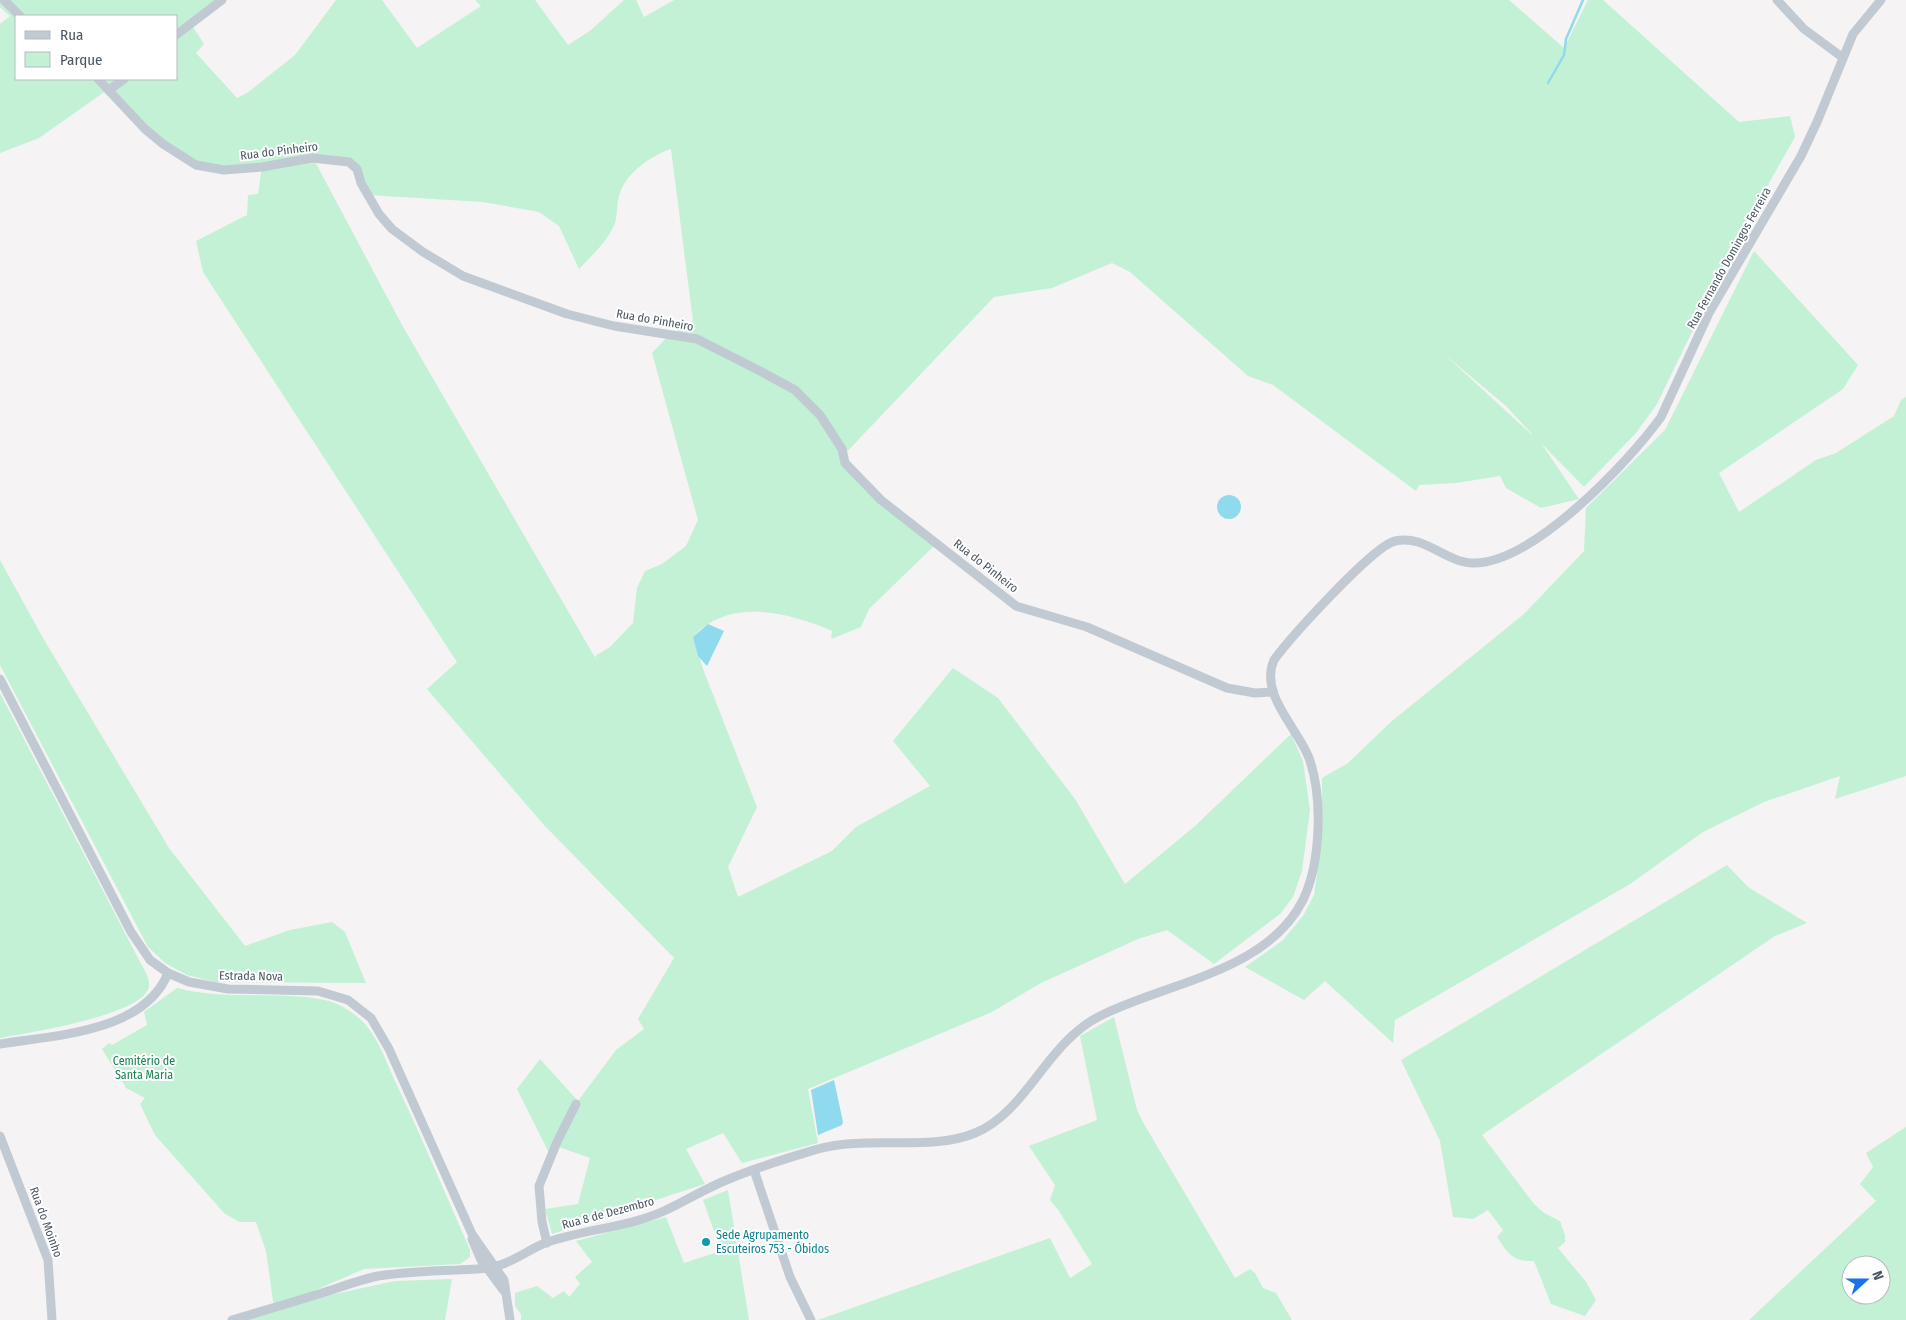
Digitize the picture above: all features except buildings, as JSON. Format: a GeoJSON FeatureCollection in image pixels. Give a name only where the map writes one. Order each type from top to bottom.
{"type":"FeatureCollection","features":[{"type":"Feature","properties":{"kind":"street"},"geometry":{"type":"LineString","coordinates":[[4,0],[19,15]]}},
{"type":"Feature","properties":{"kind":"street"},"geometry":{"type":"LineString","coordinates":[[178,33],[222,0]]}},
{"type":"Feature","properties":{"kind":"street"},"geometry":{"type":"LineString","coordinates":[[1777,0],[1804,29],[1842,57]]}},
{"type":"Feature","properties":{"kind":"street","name":"Rua Fernando Domingos Ferreira"},"geometry":{"type":"LineString","coordinates":[[754,1170],[841,1144],[946,1140],[977,1133],[1003,1116],[1060,1046],[1085,1025],[1104,1014],[1221,969],[1249,954],[1276,934],[1297,910],[1306,892],[1315,853],[1318,819],[1314,780],[1309,759],[1273,692],[1270,674],[1279,653],[1364,562],[1382,547],[1396,541],[1413,540],[1431,546],[1458,560],[1474,563],[1503,556],[1542,536],[1562,521],[1652,430],[1661,417],[1709,313],[1801,156],[1817,122],[1842,57],[1860,24],[1881,0]]}},
{"type":"Feature","properties":{"kind":"street","name":"Rua do Pinheiro"},"geometry":{"type":"LineString","coordinates":[[99,80],[157,139],[196,165],[224,170],[312,158],[348,162],[357,169],[361,183],[375,208],[392,229],[423,252],[463,276],[567,314],[623,328],[697,339],[762,372],[796,390],[820,415],[842,449],[845,463],[881,500],[1016,606],[1087,627],[1227,688],[1255,693],[1273,692]]}},
{"type":"Feature","properties":{"kind":"street"},"geometry":{"type":"LineString","coordinates":[[109,90],[123,80]]}},
{"type":"Feature","properties":{"kind":"street","name":"Estrada Nova"},"geometry":{"type":"LineString","coordinates":[[0,679],[134,938],[150,960],[168,973],[194,984],[218,989],[306,989],[324,992],[348,1000],[364,1011],[377,1027],[389,1049],[472,1234],[475,1250],[490,1267]]}},
{"type":"Feature","properties":{"kind":"street"},"geometry":{"type":"LineString","coordinates":[[0,1044],[92,1029],[116,1022],[156,995],[168,973]]}},
{"type":"Feature","properties":{"kind":"street"},"geometry":{"type":"LineString","coordinates":[[547,1242],[542,1222],[539,1186],[557,1142],[576,1104]]}},
{"type":"Feature","properties":{"kind":"street","name":"Rua do Moinho"},"geometry":{"type":"LineString","coordinates":[[0,1136],[48,1260],[52,1320]]}},
{"type":"Feature","properties":{"kind":"street"},"geometry":{"type":"LineString","coordinates":[[754,1170],[790,1277],[811,1320]]}},
{"type":"Feature","properties":{"kind":"street","name":"Rua 8 de Dezembro"},"geometry":{"type":"LineString","coordinates":[[232,1320],[373,1277],[405,1272],[490,1267],[547,1242],[649,1216],[727,1179],[754,1170]]}},
{"type":"Feature","properties":{"kind":"street"},"geometry":{"type":"LineString","coordinates":[[490,1267],[507,1295],[510,1320]]}},
{"type":"Feature","properties":{"kind":"green space"},"geometry":{"type":"Polygon","coordinates":[[[0,0],[222,0],[191,24],[204,44],[196,53],[237,98],[247,93],[295,55],[336,0],[382,0],[417,48],[481,6],[475,0],[535,0],[568,45],[591,30],[624,0],[636,0],[644,17],[674,0],[1509,0],[1564,48],[1588,0],[1603,0],[1739,122],[1790,116],[1795,137],[1734,245],[1657,404],[1636,433],[1584,487],[1541,443],[1579,499],[1541,508],[1506,488],[1500,476],[1456,483],[1419,485],[1416,491],[1273,385],[1248,376],[1130,272],[1112,263],[1052,288],[994,297],[840,459],[937,543],[869,609],[861,627],[831,639],[832,631],[815,624],[797,618],[759,612],[741,613],[724,617],[708,624],[693,637],[703,669],[757,807],[728,867],[738,897],[832,851],[856,827],[930,786],[893,741],[953,668],[998,698],[1075,799],[1125,884],[1195,826],[1291,734],[1303,761],[1310,810],[1302,871],[1293,897],[1280,914],[1214,964],[1167,930],[1138,939],[1041,983],[992,1012],[808,1089],[818,1143],[742,1163],[723,1133],[686,1149],[705,1184],[552,1234],[545,1209],[578,1204],[590,1158],[556,1146],[551,1157],[517,1089],[540,1059],[578,1101],[616,1050],[644,1029],[638,1019],[674,958],[544,825],[427,689],[457,662],[203,272],[196,241],[247,215],[248,195],[258,194],[262,167],[209,168],[164,144],[110,88],[39,138],[0,153],[0,24],[10,16],[0,7],[0,0]],[[671,149],[648,160],[628,178],[623,185],[619,197],[616,219],[612,230],[599,248],[579,269],[559,226],[539,212],[483,202],[368,195],[357,169],[312,156],[402,325],[597,661],[595,656],[610,647],[633,623],[637,588],[645,571],[662,564],[686,546],[698,520],[652,353],[668,336],[693,321],[671,149]],[[1443,353],[1531,434],[1532,434],[1506,406],[1443,353]]]}},
{"type":"Feature","properties":{"kind":"green space"},"geometry":{"type":"Polygon","coordinates":[[[1754,251],[1858,365],[1843,389],[1719,473],[1739,512],[1816,460],[1836,453],[1894,416],[1901,400],[1906,397],[1906,776],[1835,799],[1840,776],[1764,802],[1703,832],[1630,884],[1395,1020],[1393,1043],[1325,981],[1304,1000],[1245,967],[1282,941],[1303,916],[1314,895],[1322,840],[1322,778],[1348,763],[1392,721],[1524,614],[1584,551],[1586,508],[1665,430],[1754,251]]]}},
{"type":"Feature","properties":{"kind":"green space"},"geometry":{"type":"Polygon","coordinates":[[[0,560],[43,638],[169,848],[245,946],[290,930],[332,922],[345,932],[366,983],[215,982],[187,975],[165,963],[148,947],[0,665],[0,560]]]}},
{"type":"Feature","properties":{"kind":"green space"},"geometry":{"type":"Polygon","coordinates":[[[0,693],[145,972],[149,986],[143,996],[128,1006],[107,1014],[58,1027],[0,1038],[0,693]]]}},
{"type":"Feature","properties":{"kind":"green space"},"geometry":{"type":"Polygon","coordinates":[[[1727,865],[1748,887],[1807,923],[1775,936],[1482,1135],[1534,1204],[1544,1213],[1560,1221],[1565,1235],[1565,1242],[1558,1248],[1586,1282],[1596,1300],[1585,1316],[1551,1304],[1534,1261],[1520,1260],[1508,1252],[1497,1237],[1503,1230],[1488,1210],[1473,1219],[1453,1217],[1440,1141],[1401,1060],[1727,865]]]}},
{"type":"Feature","properties":{"kind":"green space","name":"Cemitério de Santa Maria"},"geometry":{"type":"Polygon","coordinates":[[[177,988],[214,994],[307,997],[325,1000],[349,1011],[367,1026],[381,1050],[415,1125],[470,1250],[470,1257],[460,1264],[364,1269],[279,1306],[395,1281],[452,1279],[445,1320],[232,1320],[274,1308],[266,1251],[256,1222],[239,1222],[224,1213],[155,1135],[140,1104],[145,1098],[126,1088],[102,1049],[109,1043],[112,1045],[147,1025],[144,1012],[177,988]]]}},
{"type":"Feature","properties":{"kind":"green space"},"geometry":{"type":"Polygon","coordinates":[[[1114,1017],[1137,1110],[1144,1124],[1235,1278],[1250,1269],[1255,1273],[1263,1288],[1276,1293],[1292,1320],[818,1320],[1050,1238],[1070,1278],[1092,1264],[1050,1200],[1055,1185],[1029,1146],[1097,1120],[1080,1036],[1114,1017]]]}},
{"type":"Feature","properties":{"kind":"green space"},"geometry":{"type":"Polygon","coordinates":[[[1906,1127],[1906,1320],[1749,1320],[1876,1201],[1860,1184],[1873,1167],[1866,1153],[1906,1127]]]}},
{"type":"Feature","properties":{"kind":"green space"},"geometry":{"type":"Polygon","coordinates":[[[728,1190],[749,1320],[521,1320],[521,1314],[515,1306],[515,1293],[537,1286],[553,1298],[564,1291],[569,1297],[580,1284],[575,1277],[592,1262],[576,1241],[666,1217],[684,1263],[721,1251],[703,1200],[728,1190]]]}},
{"type":"Feature","properties":{"kind":"water"},"geometry":{"type":"Polygon","coordinates":[[[1229,495],[1238,498],[1241,507],[1238,516],[1229,519],[1220,516],[1217,507],[1220,498],[1229,495]]]}},
{"type":"Feature","properties":{"kind":"water"},"geometry":{"type":"Polygon","coordinates":[[[708,624],[724,631],[707,666],[698,656],[693,637],[708,624]]]}},
{"type":"Feature","properties":{"kind":"water"},"geometry":{"type":"Polygon","coordinates":[[[834,1080],[843,1122],[842,1125],[818,1135],[811,1090],[834,1080]]]}},
{"type":"Feature","properties":{"kind":"waterway"},"geometry":{"type":"LineString","coordinates":[[1548,83],[1564,55],[1566,39],[1583,0]]}},
{"type":"Feature","properties":{"kind":"place","name":"Sede Agrupamento Escuteiros 753 - Óbidos"},"geometry":{"type":"Point","coordinates":[706,1242]}}]}
